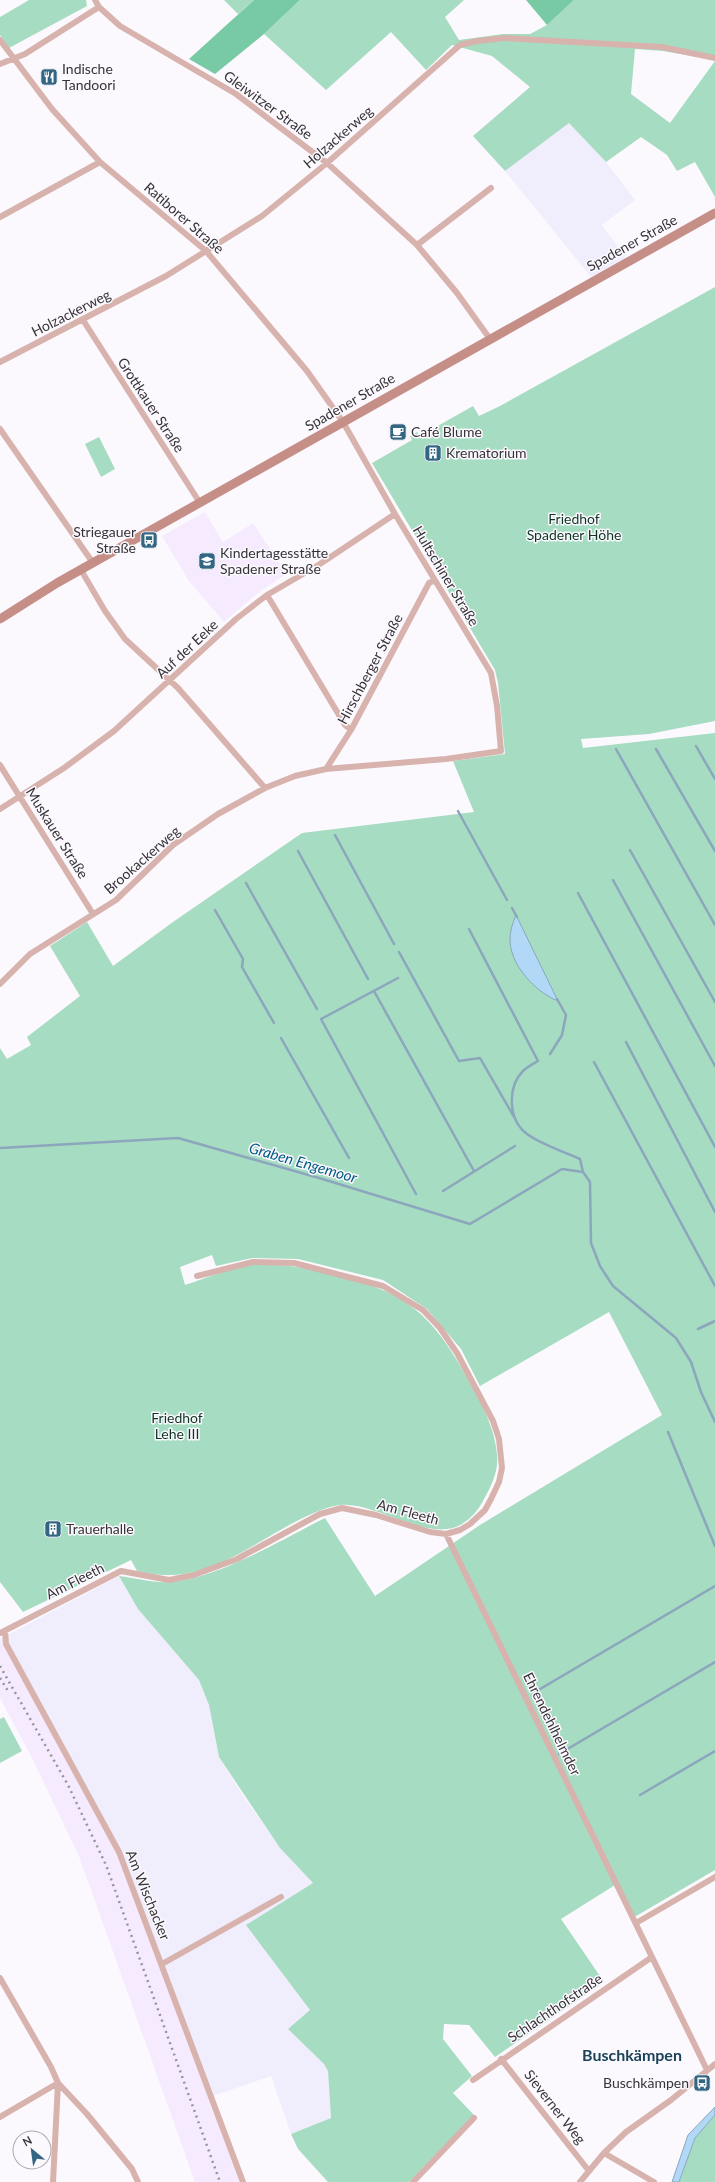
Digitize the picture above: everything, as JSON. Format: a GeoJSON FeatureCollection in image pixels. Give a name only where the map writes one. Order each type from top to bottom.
{"type":"FeatureCollection","features":[{"type":"Feature","properties":{"kind":"street","name":"Gleiwitzer Straße"},"geometry":{"type":"LineString","coordinates":[[95,0],[100,7],[120,26],[236,94],[327,163],[417,245],[457,293],[490,340]]}},
{"type":"Feature","properties":{"kind":"street"},"geometry":{"type":"LineString","coordinates":[[0,64],[25,54],[100,7]]}},
{"type":"Feature","properties":{"kind":"street","name":"Holzackerweg"},"geometry":{"type":"LineString","coordinates":[[0,362],[166,276],[262,216],[327,163],[460,45],[477,41],[505,38],[662,47],[715,58]]}},
{"type":"Feature","properties":{"kind":"street","name":"Ratiborer Straße"},"geometry":{"type":"LineString","coordinates":[[0,40],[52,109],[100,162],[206,251],[307,371],[343,422]]}},
{"type":"Feature","properties":{"kind":"street"},"geometry":{"type":"LineString","coordinates":[[0,217],[100,162]]}},
{"type":"Feature","properties":{"kind":"street"},"geometry":{"type":"LineString","coordinates":[[417,245],[491,188]]}},
{"type":"Feature","properties":{"kind":"street","name":"Spadener Straße"},"geometry":{"type":"LineString","coordinates":[[0,618],[93,563],[715,212]]}},
{"type":"Feature","properties":{"kind":"street","name":"Grottkauer Straße"},"geometry":{"type":"LineString","coordinates":[[83,320],[200,503]]}},
{"type":"Feature","properties":{"kind":"street","name":"Hultschiner Straße"},"geometry":{"type":"LineString","coordinates":[[343,422],[395,514],[491,673],[497,706],[501,750]]}},
{"type":"Feature","properties":{"kind":"street"},"geometry":{"type":"LineString","coordinates":[[0,428],[93,563]]}},
{"type":"Feature","properties":{"kind":"street","name":"Auf der Eeke"},"geometry":{"type":"LineString","coordinates":[[0,809],[64,768],[114,731],[236,619],[267,595],[320,564],[395,514]]}},
{"type":"Feature","properties":{"kind":"street"},"geometry":{"type":"LineString","coordinates":[[81,570],[105,611],[125,639],[169,682],[178,688],[265,788]]}},
{"type":"Feature","properties":{"kind":"street","name":"Hirschberger Straße"},"geometry":{"type":"LineString","coordinates":[[326,770],[351,730],[429,583],[435,580]]}},
{"type":"Feature","properties":{"kind":"street"},"geometry":{"type":"LineString","coordinates":[[267,595],[345,725],[351,730]]}},
{"type":"Feature","properties":{"kind":"street","name":"Brookackerweg"},"geometry":{"type":"LineString","coordinates":[[0,984],[30,954],[116,900],[173,845],[218,814],[265,788],[295,776],[326,770],[446,759],[501,750]]}},
{"type":"Feature","properties":{"kind":"street","name":"Muskauer Straße"},"geometry":{"type":"LineString","coordinates":[[0,765],[93,914]]}},
{"type":"Feature","properties":{"kind":"street","name":"Am Fleeth"},"geometry":{"type":"LineString","coordinates":[[2,1632],[121,1571],[169,1580],[194,1575],[237,1559],[320,1514],[342,1508],[376,1515],[430,1532],[446,1534],[460,1530],[470,1524],[485,1510],[499,1482],[502,1458],[494,1421],[458,1352],[440,1328],[423,1310],[383,1286],[294,1263],[253,1262],[197,1276]]}},
{"type":"Feature","properties":{"kind":"street","name":"Ehrendehlhelmder"},"geometry":{"type":"LineString","coordinates":[[446,1534],[707,2070]]}},
{"type":"Feature","properties":{"kind":"street","name":"Am Wischacker"},"geometry":{"type":"LineString","coordinates":[[2,1632],[6,1644],[119,1852],[243,2182]]}},
{"type":"Feature","properties":{"kind":"street"},"geometry":{"type":"LineString","coordinates":[[636,1923],[715,1877]]}},
{"type":"Feature","properties":{"kind":"street"},"geometry":{"type":"LineString","coordinates":[[162,1964],[281,1897]]}},
{"type":"Feature","properties":{"kind":"street","name":"Schlachthofstraße"},"geometry":{"type":"LineString","coordinates":[[473,2080],[501,2059],[652,1957]]}},
{"type":"Feature","properties":{"kind":"street"},"geometry":{"type":"LineString","coordinates":[[0,1978],[3,1990],[51,2067],[58,2083],[87,2114],[132,2170],[138,2182]]}},
{"type":"Feature","properties":{"kind":"street","name":"Sieverner Weg"},"geometry":{"type":"LineString","coordinates":[[501,2059],[589,2171]]}},
{"type":"Feature","properties":{"kind":"street"},"geometry":{"type":"LineString","coordinates":[[580,2182],[604,2153],[626,2132],[715,2064]]}},
{"type":"Feature","properties":{"kind":"street"},"geometry":{"type":"LineString","coordinates":[[0,2117],[58,2083]]}},
{"type":"Feature","properties":{"kind":"street"},"geometry":{"type":"LineString","coordinates":[[53,2182],[58,2083]]}},
{"type":"Feature","properties":{"kind":"street"},"geometry":{"type":"LineString","coordinates":[[413,2182],[474,2118]]}},
{"type":"Feature","properties":{"kind":"street"},"geometry":{"type":"LineString","coordinates":[[604,2153],[654,2182]]}},
{"type":"Feature","properties":{"kind":"shaded area"},"geometry":{"type":"Polygon","coordinates":[[[569,123],[606,162],[635,200],[602,225],[626,258],[592,278],[505,171],[569,123]]]}},
{"type":"Feature","properties":{"kind":"shaded area","name":"Kindertagesstätte Spadener Straße"},"geometry":{"type":"Polygon","coordinates":[[[205,512],[223,542],[253,523],[286,574],[259,592],[224,622],[189,581],[162,536],[205,512]]]}},
{"type":"Feature","properties":{"kind":"shaded area"},"geometry":{"type":"Polygon","coordinates":[[[119,1576],[138,1609],[199,1680],[209,1705],[219,1757],[240,1791],[280,1848],[313,1883],[247,1925],[310,2010],[288,2029],[324,2064],[328,2071],[331,2118],[291,2134],[271,2076],[210,2097],[120,1856],[0,1639],[119,1576]]]}},
{"type":"Feature","properties":{"kind":"shaded area"},"geometry":{"type":"Polygon","coordinates":[[[0,1639],[120,1856],[240,2182],[195,2182],[79,1856],[30,1754],[0,1698],[0,1639]]]}},
{"type":"Feature","properties":{"kind":"green space"},"geometry":{"type":"Polygon","coordinates":[[[29,0],[86,0],[87,6],[9,48],[0,35],[0,17],[29,0]]]}},
{"type":"Feature","properties":{"kind":"green space"},"geometry":{"type":"Polygon","coordinates":[[[224,0],[254,0],[238,14],[224,0]]]}},
{"type":"Feature","properties":{"kind":"green space"},"geometry":{"type":"Polygon","coordinates":[[[254,0],[300,0],[264,34],[215,74],[189,59],[254,0]]]}},
{"type":"Feature","properties":{"kind":"green space"},"geometry":{"type":"Polygon","coordinates":[[[300,0],[464,0],[445,17],[459,40],[503,34],[530,34],[547,25],[574,0],[715,0],[715,60],[663,51],[635,49],[631,94],[670,123],[715,61],[715,197],[695,162],[677,171],[667,155],[641,137],[606,162],[569,123],[505,171],[473,136],[530,87],[492,56],[452,45],[426,70],[391,32],[326,90],[264,34],[300,0]]]}},
{"type":"Feature","properties":{"kind":"green space"},"geometry":{"type":"Polygon","coordinates":[[[526,0],[574,0],[547,25],[526,0]]]}},
{"type":"Feature","properties":{"kind":"green space"},"geometry":{"type":"Polygon","coordinates":[[[715,287],[715,721],[649,734],[581,739],[583,748],[715,733],[715,1870],[631,1919],[615,1885],[561,1919],[604,1982],[495,2057],[469,2025],[444,2024],[443,2039],[472,2076],[453,2093],[474,2115],[409,2182],[328,2182],[298,2149],[291,2134],[331,2118],[328,2071],[324,2064],[288,2029],[310,2010],[246,1925],[313,1883],[280,1848],[219,1757],[209,1705],[199,1680],[138,1609],[119,1576],[151,1581],[170,1582],[208,1574],[270,1547],[325,1518],[375,1596],[480,1525],[662,1415],[609,1312],[480,1386],[461,1349],[427,1309],[383,1280],[298,1259],[252,1258],[216,1266],[212,1255],[180,1267],[185,1285],[245,1265],[284,1265],[339,1276],[372,1286],[401,1299],[415,1309],[438,1332],[447,1345],[465,1374],[489,1421],[496,1446],[497,1467],[492,1484],[487,1494],[477,1510],[469,1519],[462,1524],[449,1529],[435,1529],[419,1526],[355,1506],[340,1505],[331,1507],[294,1522],[252,1547],[209,1567],[186,1573],[163,1575],[137,1571],[131,1560],[23,1612],[0,1582],[0,1048],[7,1059],[31,1045],[27,1037],[80,996],[50,946],[87,922],[113,966],[173,922],[302,833],[474,812],[453,761],[505,754],[498,683],[495,670],[372,463],[412,440],[410,436],[417,432],[420,436],[473,406],[479,416],[500,406],[715,287]]]}},
{"type":"Feature","properties":{"kind":"green space"},"geometry":{"type":"Polygon","coordinates":[[[99,437],[115,469],[101,477],[85,444],[99,437]]]}},
{"type":"Feature","properties":{"kind":"green space"},"geometry":{"type":"Polygon","coordinates":[[[4,1717],[22,1751],[0,1763],[0,1719],[4,1717]]]}},
{"type":"Feature","properties":{"kind":"green space"},"geometry":{"type":"Polygon","coordinates":[[[715,2115],[715,2182],[679,2182],[695,2138],[715,2115]]]}},
{"type":"Feature","properties":{"kind":"water"},"geometry":{"type":"Polygon","coordinates":[[[516,915],[558,1001],[539,990],[530,982],[516,963],[510,941],[511,928],[516,915]]]}},
{"type":"Feature","properties":{"kind":"water"},"geometry":{"type":"Polygon","coordinates":[[[715,2107],[715,2115],[695,2138],[679,2182],[672,2182],[688,2135],[715,2107]]]}},
{"type":"Feature","properties":{"kind":"waterway"},"geometry":{"type":"LineString","coordinates":[[696,746],[715,779]]}},
{"type":"Feature","properties":{"kind":"waterway"},"geometry":{"type":"LineString","coordinates":[[616,749],[715,925]]}},
{"type":"Feature","properties":{"kind":"waterway"},"geometry":{"type":"LineString","coordinates":[[656,749],[715,851]]}},
{"type":"Feature","properties":{"kind":"waterway"},"geometry":{"type":"LineString","coordinates":[[458,811],[507,900]]}},
{"type":"Feature","properties":{"kind":"waterway"},"geometry":{"type":"LineString","coordinates":[[335,835],[394,944]]}},
{"type":"Feature","properties":{"kind":"waterway"},"geometry":{"type":"LineString","coordinates":[[630,850],[715,1002]]}},
{"type":"Feature","properties":{"kind":"waterway"},"geometry":{"type":"LineString","coordinates":[[298,851],[368,979]]}},
{"type":"Feature","properties":{"kind":"waterway"},"geometry":{"type":"LineString","coordinates":[[613,880],[715,1066]]}},
{"type":"Feature","properties":{"kind":"waterway"},"geometry":{"type":"LineString","coordinates":[[246,883],[317,1009]]}},
{"type":"Feature","properties":{"kind":"waterway"},"geometry":{"type":"LineString","coordinates":[[578,893],[715,1147]]}},
{"type":"Feature","properties":{"kind":"waterway"},"geometry":{"type":"LineString","coordinates":[[512,908],[517,917]]}},
{"type":"Feature","properties":{"kind":"waterway"},"geometry":{"type":"LineString","coordinates":[[215,910],[243,959],[242,967],[274,1023]]}},
{"type":"Feature","properties":{"kind":"waterway"},"geometry":{"type":"LineString","coordinates":[[469,929],[538,1061],[523,1071],[514,1086],[512,1103],[516,1120],[521,1128],[533,1138],[580,1159],[583,1172],[590,1182],[591,1243],[600,1266],[613,1286],[676,1338],[691,1362],[701,1392],[715,1422]]}},
{"type":"Feature","properties":{"kind":"waterway"},"geometry":{"type":"LineString","coordinates":[[399,952],[459,1061],[480,1058],[514,1117]]}},
{"type":"Feature","properties":{"kind":"waterway"},"geometry":{"type":"LineString","coordinates":[[398,978],[321,1019],[416,1194]]}},
{"type":"Feature","properties":{"kind":"waterway"},"geometry":{"type":"LineString","coordinates":[[374,991],[474,1171]]}},
{"type":"Feature","properties":{"kind":"waterway"},"geometry":{"type":"LineString","coordinates":[[550,1054],[562,1035],[566,1015],[557,999]]}},
{"type":"Feature","properties":{"kind":"waterway"},"geometry":{"type":"LineString","coordinates":[[281,1038],[349,1158]]}},
{"type":"Feature","properties":{"kind":"waterway"},"geometry":{"type":"LineString","coordinates":[[626,1042],[715,1212]]}},
{"type":"Feature","properties":{"kind":"waterway"},"geometry":{"type":"LineString","coordinates":[[594,1062],[715,1286]]}},
{"type":"Feature","properties":{"kind":"waterway","name":"Graben Engemoor"},"geometry":{"type":"LineString","coordinates":[[0,1148],[178,1138],[319,1178],[470,1224],[562,1169],[583,1172]]}},
{"type":"Feature","properties":{"kind":"waterway"},"geometry":{"type":"LineString","coordinates":[[443,1191],[515,1146]]}},
{"type":"Feature","properties":{"kind":"waterway"},"geometry":{"type":"LineString","coordinates":[[698,1329],[715,1321]]}},
{"type":"Feature","properties":{"kind":"waterway"},"geometry":{"type":"LineString","coordinates":[[668,1432],[715,1546]]}},
{"type":"Feature","properties":{"kind":"waterway"},"geometry":{"type":"LineString","coordinates":[[535,1692],[715,1586]]}},
{"type":"Feature","properties":{"kind":"waterway"},"geometry":{"type":"LineString","coordinates":[[559,1754],[715,1662]]}},
{"type":"Feature","properties":{"kind":"waterway"},"geometry":{"type":"LineString","coordinates":[[640,1795],[715,1751]]}},
{"type":"Feature","properties":{"kind":"railway"},"geometry":{"type":"LineString","coordinates":[[0,1666],[68,1785],[106,1865],[220,2182]]}},
{"type":"Feature","properties":{"kind":"railway"},"geometry":{"type":"LineString","coordinates":[[0,1678],[8,1691]]}},
{"type":"Feature","properties":{"kind":"place","name":"Indische Tandoori"},"geometry":{"type":"Point","coordinates":[49,77]}},
{"type":"Feature","properties":{"kind":"place","name":"Café Blume"},"geometry":{"type":"Point","coordinates":[398,432]}},
{"type":"Feature","properties":{"kind":"place","name":"Krematorium"},"geometry":{"type":"Point","coordinates":[433,453]}},
{"type":"Feature","properties":{"kind":"place","name":"Striegauer Straße"},"geometry":{"type":"Point","coordinates":[149,540]}},
{"type":"Feature","properties":{"kind":"place","name":"Kindertagesstätte Spadener Straße"},"geometry":{"type":"Point","coordinates":[207,561]}},
{"type":"Feature","properties":{"kind":"place","name":"Trauerhalle"},"geometry":{"type":"Point","coordinates":[53,1529]}},
{"type":"Feature","properties":{"kind":"place","name":"Buschkämpen"},"geometry":{"type":"Point","coordinates":[702,2083]}},
{"type":"Feature","properties":{"kind":"district","name":"Buschkämpen"},"geometry":{"type":"Point","coordinates":[632,2055]}},
{"type":"Feature","properties":{"kind":"park label","name":"Friedhof Spadener Höhe"},"geometry":{"type":"Point","coordinates":[574,528]}},
{"type":"Feature","properties":{"kind":"park label","name":"Friedhof Lehe III"},"geometry":{"type":"Point","coordinates":[177,1426]}}]}
